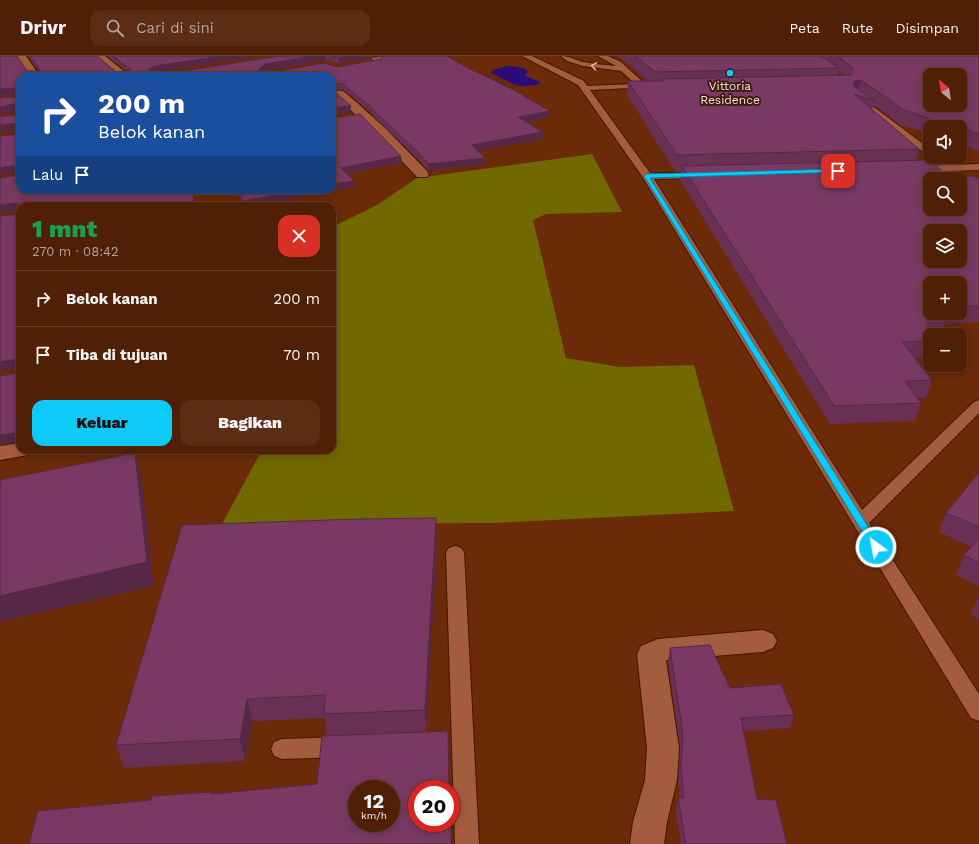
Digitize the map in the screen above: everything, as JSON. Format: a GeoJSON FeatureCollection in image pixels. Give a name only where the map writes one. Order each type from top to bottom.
{"type":"FeatureCollection","features":[{"type":"Feature","properties":{"kind":"street"},"geometry":{"type":"LineString","coordinates":[[20,56],[32,72]]}},
{"type":"Feature","properties":{"kind":"street"},"geometry":{"type":"LineString","coordinates":[[99,56],[120,72]]}},
{"type":"Feature","properties":{"kind":"street"},"geometry":{"type":"LineString","coordinates":[[365,64],[376,59],[392,72]]}},
{"type":"Feature","properties":{"kind":"street"},"geometry":{"type":"LineString","coordinates":[[336,93],[339,93],[366,115],[422,174]]}},
{"type":"Feature","properties":{"kind":"street"},"geometry":{"type":"LineString","coordinates":[[346,117],[366,115]]}},
{"type":"Feature","properties":{"kind":"street"},"geometry":{"type":"LineString","coordinates":[[0,452],[16,450]]}},
{"type":"Feature","properties":{"kind":"street"},"geometry":{"type":"LineString","coordinates":[[647,844],[650,822],[661,780],[663,748],[651,654],[658,650],[763,641]]}},
{"type":"Feature","properties":{"kind":"lane"},"geometry":{"type":"LineString","coordinates":[[526,56],[577,80],[585,88],[647,176],[979,712]]}},
{"type":"Feature","properties":{"kind":"lane"},"geometry":{"type":"LineString","coordinates":[[565,56],[571,60],[588,65],[625,70]]}},
{"type":"Feature","properties":{"kind":"lane"},"geometry":{"type":"LineString","coordinates":[[602,56],[625,70],[644,87],[666,90]]}},
{"type":"Feature","properties":{"kind":"lane"},"geometry":{"type":"LineString","coordinates":[[585,88],[631,86]]}},
{"type":"Feature","properties":{"kind":"lane"},"geometry":{"type":"LineString","coordinates":[[855,97],[923,148]]}},
{"type":"Feature","properties":{"kind":"lane"},"geometry":{"type":"LineString","coordinates":[[912,139],[923,143]]}},
{"type":"Feature","properties":{"kind":"lane"},"geometry":{"type":"LineString","coordinates":[[967,160],[979,164]]}},
{"type":"Feature","properties":{"kind":"lane"},"geometry":{"type":"LineString","coordinates":[[945,164],[955,172]]}},
{"type":"Feature","properties":{"kind":"lane"},"geometry":{"type":"LineString","coordinates":[[910,169],[979,167]]}},
{"type":"Feature","properties":{"kind":"lane"},"geometry":{"type":"LineString","coordinates":[[647,176],[710,174]]}},
{"type":"Feature","properties":{"kind":"lane"},"geometry":{"type":"LineString","coordinates":[[860,522],[979,405]]}},
{"type":"Feature","properties":{"kind":"lane"},"geometry":{"type":"LineString","coordinates":[[455,552],[467,844]]}},
{"type":"Feature","properties":{"kind":"lane"},"geometry":{"type":"LineString","coordinates":[[440,743],[463,742]]}},
{"type":"Feature","properties":{"kind":"lane"},"geometry":{"type":"LineString","coordinates":[[282,749],[361,746]]}},
{"type":"Feature","properties":{"kind":"shaded area"},"geometry":{"type":"Polygon","coordinates":[[[507,66],[525,69],[528,72],[525,74],[526,76],[540,82],[538,85],[515,85],[491,73],[493,70],[507,66]]]}},
{"type":"Feature","properties":{"kind":"shaded area"},"geometry":{"type":"Polygon","coordinates":[[[592,154],[622,212],[546,214],[533,220],[566,358],[620,367],[694,365],[734,511],[494,523],[222,524],[260,454],[336,454],[336,225],[377,205],[417,178],[592,154]]]}},
{"type":"Feature","properties":{"kind":"building"},"geometry":{"type":"Polygon","coordinates":[[[0,56],[17,56],[27,71],[39,71],[40,70],[30,56],[97,56],[116,72],[16,72],[16,88],[0,89],[0,56]]]}},
{"type":"Feature","properties":{"kind":"building"},"geometry":{"type":"Polygon","coordinates":[[[113,56],[221,56],[155,66],[148,70],[150,72],[116,72],[130,71],[130,69],[113,56]]]}},
{"type":"Feature","properties":{"kind":"building"},"geometry":{"type":"Polygon","coordinates":[[[280,56],[314,56],[265,64],[259,69],[261,72],[176,72],[280,56]]]}},
{"type":"Feature","properties":{"kind":"building"},"geometry":{"type":"Polygon","coordinates":[[[331,56],[350,56],[338,58],[331,56]]]}},
{"type":"Feature","properties":{"kind":"building"},"geometry":{"type":"Polygon","coordinates":[[[384,56],[447,56],[466,67],[514,90],[550,111],[518,117],[543,132],[472,145],[485,158],[428,164],[419,153],[372,109],[370,105],[343,84],[336,83],[336,72],[273,72],[324,63],[337,67],[382,59],[384,56]]]}},
{"type":"Feature","properties":{"kind":"building"},"geometry":{"type":"Polygon","coordinates":[[[635,56],[821,56],[839,68],[655,72],[635,56]]]}},
{"type":"Feature","properties":{"kind":"building"},"geometry":{"type":"Polygon","coordinates":[[[838,56],[979,56],[979,134],[967,130],[967,120],[935,120],[904,110],[861,80],[854,81],[854,86],[875,101],[854,94],[919,149],[677,155],[628,81],[851,75],[854,69],[838,56]]]}},
{"type":"Feature","properties":{"kind":"building"},"geometry":{"type":"Polygon","coordinates":[[[336,93],[351,106],[336,108],[336,93]]]}},
{"type":"Feature","properties":{"kind":"building"},"geometry":{"type":"Polygon","coordinates":[[[16,97],[16,103],[0,107],[0,98],[16,97]]]}},
{"type":"Feature","properties":{"kind":"building"},"geometry":{"type":"Polygon","coordinates":[[[16,114],[16,123],[0,125],[0,117],[16,114]]]}},
{"type":"Feature","properties":{"kind":"building"},"geometry":{"type":"Polygon","coordinates":[[[360,114],[401,156],[341,168],[354,181],[336,183],[336,117],[360,114]]]}},
{"type":"Feature","properties":{"kind":"building"},"geometry":{"type":"Polygon","coordinates":[[[16,134],[16,165],[0,168],[0,136],[16,134]]]}},
{"type":"Feature","properties":{"kind":"building"},"geometry":{"type":"Polygon","coordinates":[[[923,160],[923,164],[934,164],[943,172],[923,172],[923,216],[967,216],[967,176],[973,176],[979,179],[979,306],[967,307],[967,276],[923,276],[923,320],[942,320],[945,323],[927,323],[931,328],[923,328],[923,341],[902,342],[923,369],[923,372],[926,372],[932,380],[905,381],[921,403],[834,406],[682,166],[923,160]]]}},
{"type":"Feature","properties":{"kind":"building"},"geometry":{"type":"Polygon","coordinates":[[[16,175],[16,194],[193,194],[194,202],[16,202],[16,203],[0,205],[0,178],[16,175]]]}},
{"type":"Feature","properties":{"kind":"building"},"geometry":{"type":"Polygon","coordinates":[[[240,194],[281,194],[243,201],[240,194]]]}},
{"type":"Feature","properties":{"kind":"building"},"geometry":{"type":"Polygon","coordinates":[[[16,214],[16,359],[0,362],[0,216],[16,214]]]}},
{"type":"Feature","properties":{"kind":"building"},"geometry":{"type":"Polygon","coordinates":[[[16,373],[16,433],[0,435],[0,376],[16,373]]]}},
{"type":"Feature","properties":{"kind":"building"},"geometry":{"type":"Polygon","coordinates":[[[135,454],[147,562],[0,596],[0,480],[135,454]]]}},
{"type":"Feature","properties":{"kind":"building"},"geometry":{"type":"Polygon","coordinates":[[[979,472],[979,527],[946,513],[979,472]]]}},
{"type":"Feature","properties":{"kind":"building"},"geometry":{"type":"Polygon","coordinates":[[[436,518],[425,710],[324,714],[326,695],[247,699],[240,739],[116,745],[182,525],[436,518]]]}},
{"type":"Feature","properties":{"kind":"building"},"geometry":{"type":"Polygon","coordinates":[[[979,538],[979,563],[964,555],[979,538]]]}},
{"type":"Feature","properties":{"kind":"building"},"geometry":{"type":"Polygon","coordinates":[[[710,645],[730,688],[781,684],[794,715],[741,718],[757,799],[776,800],[787,844],[686,844],[678,798],[684,798],[681,768],[683,735],[670,648],[710,645]]]}},
{"type":"Feature","properties":{"kind":"building"},"geometry":{"type":"Polygon","coordinates":[[[448,731],[449,780],[408,780],[408,832],[451,832],[451,844],[29,844],[38,811],[151,800],[152,796],[212,792],[211,794],[317,784],[322,736],[448,731]]]}},
{"type":"Feature","properties":{"kind":"place","name":"Vittoria Residence"},"geometry":{"type":"Point","coordinates":[730,73]}},
{"type":"Feature","properties":{"kind":"route"},"geometry":{"type":"LineString","coordinates":[[838,171],[647,176],[876,547]]}}]}
